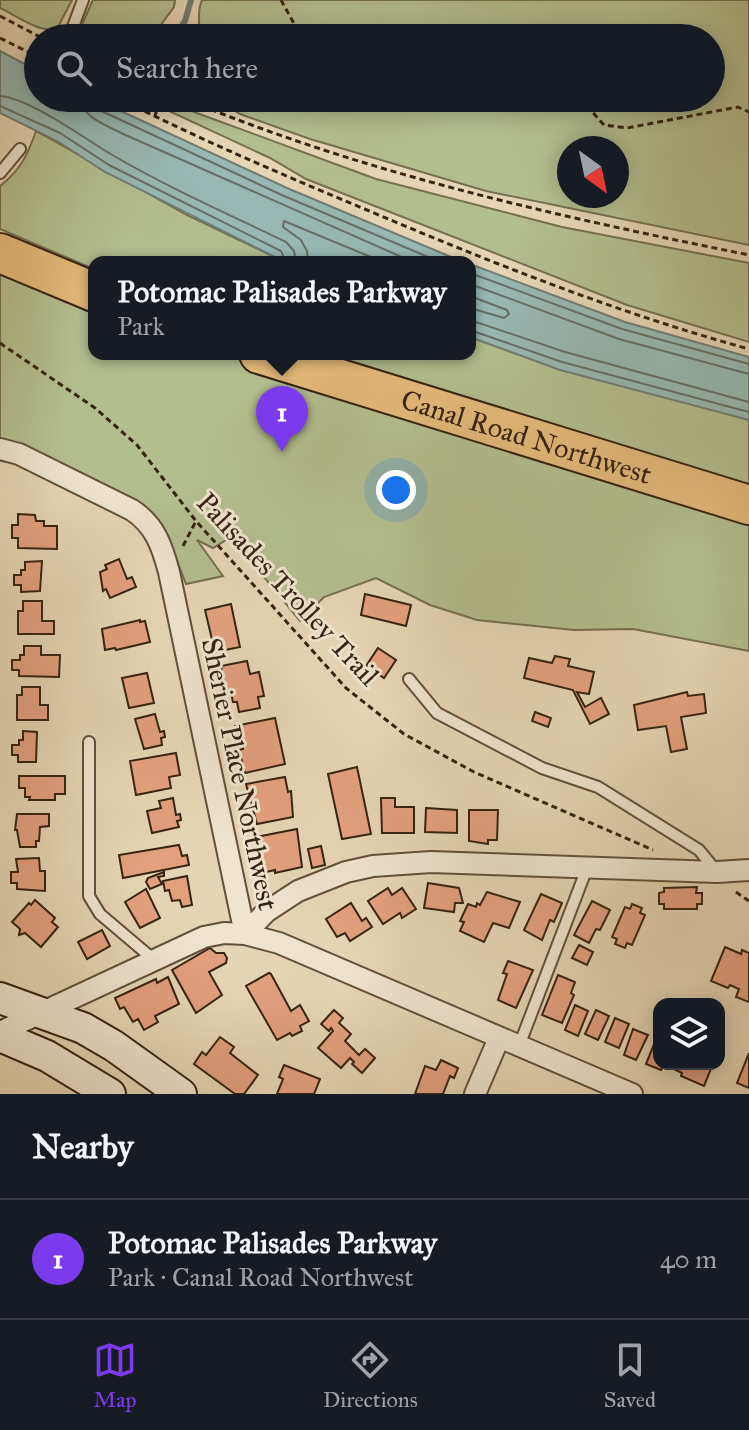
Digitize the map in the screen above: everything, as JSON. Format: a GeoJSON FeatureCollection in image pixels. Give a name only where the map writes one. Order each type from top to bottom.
{"type":"FeatureCollection","features":[{"type":"Feature","properties":{"kind":"highway"},"geometry":{"type":"LineString","coordinates":[[0,253],[88,290]]}},
{"type":"Feature","properties":{"kind":"highway","name":"Canal Road Northwest"},"geometry":{"type":"LineString","coordinates":[[278,360],[749,505]]}},
{"type":"Feature","properties":{"kind":"main road"},"geometry":{"type":"LineString","coordinates":[[0,998],[83,1028],[181,1094]]}},
{"type":"Feature","properties":{"kind":"main road"},"geometry":{"type":"LineString","coordinates":[[0,1034],[47,1056],[110,1094]]}},
{"type":"Feature","properties":{"kind":"street","name":"Sherier Place Northwest"},"geometry":{"type":"LineString","coordinates":[[0,449],[19,454],[132,510],[146,520],[159,540],[169,572],[245,934],[279,943],[632,1094]]}},
{"type":"Feature","properties":{"kind":"street"},"geometry":{"type":"LineString","coordinates":[[0,1034],[204,937],[224,933],[245,934],[280,902],[326,879],[360,868],[431,862],[717,872],[749,870]]}},
{"type":"Feature","properties":{"kind":"street"},"geometry":{"type":"LineString","coordinates":[[475,1094],[499,1038]]}},
{"type":"Feature","properties":{"kind":"lane"},"geometry":{"type":"LineString","coordinates":[[74,24],[83,0]]}},
{"type":"Feature","properties":{"kind":"lane"},"geometry":{"type":"LineString","coordinates":[[0,173],[20,149]]}},
{"type":"Feature","properties":{"kind":"lane"},"geometry":{"type":"LineString","coordinates":[[409,679],[437,713],[542,768],[598,787],[699,850],[717,872]]}},
{"type":"Feature","properties":{"kind":"lane"},"geometry":{"type":"LineString","coordinates":[[89,742],[89,896],[100,914],[153,959]]}},
{"type":"Feature","properties":{"kind":"lane"},"geometry":{"type":"LineString","coordinates":[[519,1046],[588,866]]}},
{"type":"Feature","properties":{"kind":"path"},"geometry":{"type":"LineString","coordinates":[[281,0],[294,24]]}},
{"type":"Feature","properties":{"kind":"path"},"geometry":{"type":"LineString","coordinates":[[0,16],[24,29]]}},
{"type":"Feature","properties":{"kind":"path"},"geometry":{"type":"LineString","coordinates":[[0,38],[24,50]]}},
{"type":"Feature","properties":{"kind":"path"},"geometry":{"type":"LineString","coordinates":[[725,109],[738,107],[749,112]]}},
{"type":"Feature","properties":{"kind":"path"},"geometry":{"type":"LineString","coordinates":[[147,112],[291,178],[540,281],[624,311],[749,349]]}},
{"type":"Feature","properties":{"kind":"path"},"geometry":{"type":"LineString","coordinates":[[155,116],[156,112]]}},
{"type":"Feature","properties":{"kind":"path"},"geometry":{"type":"LineString","coordinates":[[217,112],[445,188],[529,209],[749,255]]}},
{"type":"Feature","properties":{"kind":"path"},"geometry":{"type":"LineString","coordinates":[[592,112],[604,125],[627,128],[712,112]]}},
{"type":"Feature","properties":{"kind":"path","name":"Palisades Trolley Trail"},"geometry":{"type":"LineString","coordinates":[[0,343],[95,408],[137,445],[196,521],[336,678],[404,734],[474,772],[660,853]]}},
{"type":"Feature","properties":{"kind":"path"},"geometry":{"type":"LineString","coordinates":[[717,872],[749,901]]}},
{"type":"Feature","properties":{"kind":"green space"},"geometry":{"type":"Polygon","coordinates":[[[0,0],[72,0],[60,24],[32,24],[0,8],[0,0]]]}},
{"type":"Feature","properties":{"kind":"green space"},"geometry":{"type":"Polygon","coordinates":[[[93,0],[175,0],[174,7],[161,24],[82,24],[93,0]]]}},
{"type":"Feature","properties":{"kind":"green space"},"geometry":{"type":"Polygon","coordinates":[[[202,0],[749,0],[749,245],[569,208],[629,208],[629,136],[557,136],[557,206],[486,191],[310,139],[237,112],[725,112],[725,24],[199,24],[202,0]]]}},
{"type":"Feature","properties":{"kind":"green space"},"geometry":{"type":"Polygon","coordinates":[[[171,112],[194,112],[376,179],[562,227],[749,263],[749,342],[627,305],[306,179],[270,158],[171,112]]]}},
{"type":"Feature","properties":{"kind":"green space"},"geometry":{"type":"Polygon","coordinates":[[[36,131],[187,215],[272,256],[88,256],[88,266],[0,229],[0,186],[13,174],[36,131]]]}},
{"type":"Feature","properties":{"kind":"green space"},"geometry":{"type":"Polygon","coordinates":[[[0,267],[88,302],[88,360],[249,360],[749,517],[749,651],[633,629],[574,630],[477,620],[430,605],[376,578],[324,597],[300,621],[231,537],[213,548],[197,540],[223,576],[186,584],[171,545],[153,516],[8,440],[0,440],[0,267]]]}},
{"type":"Feature","properties":{"kind":"green space"},"geometry":{"type":"Polygon","coordinates":[[[476,339],[749,420],[749,485],[347,360],[476,360],[476,339]]]}},
{"type":"Feature","properties":{"kind":"water"},"geometry":{"type":"Polygon","coordinates":[[[0,51],[24,64],[24,112],[123,112],[287,188],[449,256],[273,256],[105,172],[57,141],[0,113],[0,51]]]}},
{"type":"Feature","properties":{"kind":"water"},"geometry":{"type":"Polygon","coordinates":[[[476,266],[625,322],[749,357],[749,420],[560,370],[476,339],[476,266]]]}},
{"type":"Feature","properties":{"kind":"building"},"geometry":{"type":"Polygon","coordinates":[[[18,514],[35,515],[36,521],[44,521],[44,526],[57,526],[57,549],[18,548],[18,538],[12,538],[12,525],[18,525],[18,514]]]}},
{"type":"Feature","properties":{"kind":"building"},"geometry":{"type":"Polygon","coordinates":[[[119,559],[127,579],[132,577],[136,587],[110,598],[106,589],[103,591],[100,572],[107,569],[105,565],[119,559]]]}},
{"type":"Feature","properties":{"kind":"building"},"geometry":{"type":"Polygon","coordinates":[[[42,561],[40,591],[21,592],[21,585],[14,585],[14,575],[21,575],[25,562],[42,561]]]}},
{"type":"Feature","properties":{"kind":"building"},"geometry":{"type":"Polygon","coordinates":[[[365,594],[411,605],[406,626],[361,615],[365,594]]]}},
{"type":"Feature","properties":{"kind":"building"},"geometry":{"type":"Polygon","coordinates":[[[23,601],[42,601],[42,621],[54,621],[54,634],[18,634],[18,611],[23,611],[23,601]]]}},
{"type":"Feature","properties":{"kind":"building"},"geometry":{"type":"Polygon","coordinates":[[[231,604],[240,647],[215,652],[205,610],[231,604]]]}},
{"type":"Feature","properties":{"kind":"building"},"geometry":{"type":"Polygon","coordinates":[[[145,621],[150,642],[105,650],[102,629],[145,621]]]}},
{"type":"Feature","properties":{"kind":"building"},"geometry":{"type":"Polygon","coordinates":[[[24,646],[41,646],[41,655],[60,655],[59,677],[19,676],[19,670],[12,670],[12,660],[20,660],[20,655],[24,655],[24,646]]]}},
{"type":"Feature","properties":{"kind":"building"},"geometry":{"type":"Polygon","coordinates":[[[378,648],[396,660],[384,678],[366,666],[378,648]]]}},
{"type":"Feature","properties":{"kind":"building"},"geometry":{"type":"Polygon","coordinates":[[[555,656],[570,659],[568,666],[594,672],[589,694],[577,692],[585,707],[601,698],[609,714],[590,724],[573,690],[524,678],[529,658],[552,663],[555,656]]]}},
{"type":"Feature","properties":{"kind":"building"},"geometry":{"type":"Polygon","coordinates":[[[247,661],[250,674],[259,672],[264,696],[258,697],[260,708],[239,712],[231,693],[226,694],[221,666],[247,661]]]}},
{"type":"Feature","properties":{"kind":"building"},"geometry":{"type":"Polygon","coordinates":[[[147,673],[154,703],[129,708],[122,678],[147,673]]]}},
{"type":"Feature","properties":{"kind":"building"},"geometry":{"type":"Polygon","coordinates":[[[22,687],[40,687],[40,705],[48,705],[48,720],[17,720],[17,695],[22,695],[22,687]]]}},
{"type":"Feature","properties":{"kind":"building"},"geometry":{"type":"Polygon","coordinates":[[[687,692],[688,696],[704,694],[706,713],[681,717],[687,749],[671,752],[666,726],[638,730],[634,705],[687,692]]]}},
{"type":"Feature","properties":{"kind":"building"},"geometry":{"type":"Polygon","coordinates":[[[535,712],[551,718],[548,727],[532,721],[535,712]]]}},
{"type":"Feature","properties":{"kind":"building"},"geometry":{"type":"Polygon","coordinates":[[[155,714],[160,732],[164,731],[165,737],[161,738],[162,745],[144,749],[135,719],[155,714]]]}},
{"type":"Feature","properties":{"kind":"building"},"geometry":{"type":"Polygon","coordinates":[[[275,718],[285,764],[245,773],[239,750],[243,749],[242,742],[238,742],[235,726],[275,718]]]}},
{"type":"Feature","properties":{"kind":"building"},"geometry":{"type":"Polygon","coordinates":[[[23,731],[37,732],[36,762],[18,762],[18,755],[12,755],[12,745],[19,745],[19,740],[23,740],[23,731]]]}},
{"type":"Feature","properties":{"kind":"building"},"geometry":{"type":"Polygon","coordinates":[[[176,753],[180,775],[169,777],[171,788],[136,795],[130,761],[176,753]]]}},
{"type":"Feature","properties":{"kind":"building"},"geometry":{"type":"Polygon","coordinates":[[[357,767],[371,834],[342,839],[328,774],[357,767]]]}},
{"type":"Feature","properties":{"kind":"building"},"geometry":{"type":"Polygon","coordinates":[[[19,776],[65,776],[65,794],[55,794],[55,800],[29,800],[30,797],[25,797],[25,788],[19,788],[19,776]]]}},
{"type":"Feature","properties":{"kind":"building"},"geometry":{"type":"Polygon","coordinates":[[[285,777],[288,792],[291,791],[293,817],[257,824],[246,784],[285,777]]]}},
{"type":"Feature","properties":{"kind":"building"},"geometry":{"type":"Polygon","coordinates":[[[173,798],[176,815],[180,814],[181,820],[177,821],[179,827],[152,833],[147,811],[161,808],[159,801],[173,798]]]}},
{"type":"Feature","properties":{"kind":"building"},"geometry":{"type":"Polygon","coordinates":[[[381,798],[395,798],[395,807],[414,807],[414,833],[382,833],[381,798]]]}},
{"type":"Feature","properties":{"kind":"building"},"geometry":{"type":"Polygon","coordinates":[[[426,808],[457,810],[457,833],[425,832],[426,808]]]}},
{"type":"Feature","properties":{"kind":"building"},"geometry":{"type":"Polygon","coordinates":[[[469,810],[498,810],[497,840],[488,840],[488,844],[469,841],[469,810]]]}},
{"type":"Feature","properties":{"kind":"building"},"geometry":{"type":"Polygon","coordinates":[[[17,814],[49,814],[49,826],[40,827],[36,847],[20,847],[15,830],[17,814]]]}},
{"type":"Feature","properties":{"kind":"building"},"geometry":{"type":"Polygon","coordinates":[[[297,829],[302,867],[266,872],[256,837],[297,829]]]}},
{"type":"Feature","properties":{"kind":"building"},"geometry":{"type":"Polygon","coordinates":[[[179,845],[182,856],[187,855],[189,865],[123,878],[119,855],[179,845]]]}},
{"type":"Feature","properties":{"kind":"building"},"geometry":{"type":"Polygon","coordinates":[[[321,846],[325,865],[312,868],[308,849],[321,846]]]}},
{"type":"Feature","properties":{"kind":"building"},"geometry":{"type":"Polygon","coordinates":[[[39,858],[40,871],[45,871],[45,891],[17,889],[17,883],[11,883],[11,872],[18,872],[16,859],[39,858]]]}},
{"type":"Feature","properties":{"kind":"building"},"geometry":{"type":"Polygon","coordinates":[[[164,872],[164,876],[158,877],[162,884],[150,889],[146,882],[148,878],[164,872]]]}},
{"type":"Feature","properties":{"kind":"building"},"geometry":{"type":"Polygon","coordinates":[[[187,876],[192,905],[182,907],[180,900],[172,901],[163,881],[187,876]]]}},
{"type":"Feature","properties":{"kind":"building"},"geometry":{"type":"Polygon","coordinates":[[[428,883],[459,888],[463,903],[455,903],[454,912],[424,908],[428,883]]]}},
{"type":"Feature","properties":{"kind":"building"},"geometry":{"type":"Polygon","coordinates":[[[697,887],[696,893],[702,893],[702,904],[697,904],[697,909],[664,909],[664,904],[659,904],[659,893],[664,892],[664,888],[697,887]]]}},
{"type":"Feature","properties":{"kind":"building"},"geometry":{"type":"Polygon","coordinates":[[[388,888],[392,895],[402,888],[416,909],[402,918],[400,913],[383,924],[368,901],[388,888]]]}},
{"type":"Feature","properties":{"kind":"building"},"geometry":{"type":"Polygon","coordinates":[[[146,889],[160,918],[140,928],[125,902],[146,889]]]}},
{"type":"Feature","properties":{"kind":"building"},"geometry":{"type":"Polygon","coordinates":[[[487,892],[520,902],[509,928],[493,923],[484,942],[460,931],[464,922],[460,921],[468,904],[480,905],[487,892]]]}},
{"type":"Feature","properties":{"kind":"building"},"geometry":{"type":"Polygon","coordinates":[[[541,894],[562,903],[554,922],[550,920],[542,940],[524,930],[541,894]]]}},
{"type":"Feature","properties":{"kind":"building"},"geometry":{"type":"Polygon","coordinates":[[[35,900],[55,918],[52,922],[58,927],[41,947],[25,933],[19,935],[20,929],[12,922],[35,900]]]}},
{"type":"Feature","properties":{"kind":"building"},"geometry":{"type":"Polygon","coordinates":[[[592,901],[610,910],[589,943],[574,935],[592,901]]]}},
{"type":"Feature","properties":{"kind":"building"},"geometry":{"type":"Polygon","coordinates":[[[351,903],[362,921],[366,918],[372,927],[350,941],[345,933],[337,937],[326,919],[351,903]]]}},
{"type":"Feature","properties":{"kind":"building"},"geometry":{"type":"Polygon","coordinates":[[[632,904],[642,908],[640,913],[645,915],[632,945],[627,943],[625,948],[615,944],[617,939],[612,937],[625,907],[630,909],[632,904]]]}},
{"type":"Feature","properties":{"kind":"building"},"geometry":{"type":"Polygon","coordinates":[[[102,930],[110,946],[87,959],[78,942],[102,930]]]}},
{"type":"Feature","properties":{"kind":"building"},"geometry":{"type":"Polygon","coordinates":[[[579,945],[593,952],[587,965],[572,958],[579,945]]]}},
{"type":"Feature","properties":{"kind":"building"},"geometry":{"type":"Polygon","coordinates":[[[725,947],[741,954],[742,950],[749,953],[749,1002],[736,997],[739,989],[711,981],[725,947]]]}},
{"type":"Feature","properties":{"kind":"building"},"geometry":{"type":"Polygon","coordinates":[[[210,948],[216,953],[224,953],[227,958],[226,963],[209,972],[222,995],[196,1013],[172,970],[210,948]]]}},
{"type":"Feature","properties":{"kind":"building"},"geometry":{"type":"Polygon","coordinates":[[[508,961],[533,970],[516,1008],[498,1000],[508,961]]]}},
{"type":"Feature","properties":{"kind":"building"},"geometry":{"type":"Polygon","coordinates":[[[269,973],[291,1011],[300,1005],[309,1021],[300,1026],[302,1031],[277,1040],[246,986],[269,973]]]}},
{"type":"Feature","properties":{"kind":"building"},"geometry":{"type":"Polygon","coordinates":[[[558,975],[575,982],[571,993],[574,995],[562,1023],[542,1015],[558,975]]]}},
{"type":"Feature","properties":{"kind":"building"},"geometry":{"type":"Polygon","coordinates":[[[168,977],[179,1004],[155,1016],[158,1022],[144,1030],[138,1019],[133,1022],[124,1007],[120,1009],[115,998],[156,979],[157,983],[168,977]]]}},
{"type":"Feature","properties":{"kind":"building"},"geometry":{"type":"Polygon","coordinates":[[[575,1005],[588,1011],[578,1036],[565,1030],[575,1005]]]}},
{"type":"Feature","properties":{"kind":"building"},"geometry":{"type":"Polygon","coordinates":[[[334,1010],[343,1018],[339,1023],[351,1034],[345,1041],[359,1055],[365,1049],[375,1058],[362,1073],[350,1058],[341,1068],[318,1048],[333,1031],[321,1024],[334,1010]]]}},
{"type":"Feature","properties":{"kind":"building"},"geometry":{"type":"Polygon","coordinates":[[[596,1010],[609,1016],[598,1040],[585,1034],[596,1010]]]}},
{"type":"Feature","properties":{"kind":"building"},"geometry":{"type":"Polygon","coordinates":[[[615,1018],[629,1024],[619,1048],[605,1042],[615,1018]]]}},
{"type":"Feature","properties":{"kind":"building"},"geometry":{"type":"Polygon","coordinates":[[[633,1029],[648,1035],[636,1060],[624,1055],[633,1029]]]}},
{"type":"Feature","properties":{"kind":"building"},"geometry":{"type":"Polygon","coordinates":[[[220,1037],[234,1047],[230,1053],[258,1075],[244,1094],[235,1094],[194,1064],[202,1052],[206,1055],[220,1037]]]}},
{"type":"Feature","properties":{"kind":"building"},"geometry":{"type":"Polygon","coordinates":[[[653,1047],[653,1067],[646,1064],[653,1047]]]}},
{"type":"Feature","properties":{"kind":"building"},"geometry":{"type":"Polygon","coordinates":[[[749,1053],[749,1088],[737,1083],[749,1053]]]}},
{"type":"Feature","properties":{"kind":"building"},"geometry":{"type":"Polygon","coordinates":[[[441,1060],[458,1068],[454,1078],[450,1076],[443,1094],[415,1094],[425,1066],[436,1070],[441,1060]]]}},
{"type":"Feature","properties":{"kind":"building"},"geometry":{"type":"Polygon","coordinates":[[[284,1065],[320,1079],[314,1094],[277,1094],[284,1065]]]}},
{"type":"Feature","properties":{"kind":"building"},"geometry":{"type":"Polygon","coordinates":[[[676,1070],[711,1070],[704,1086],[681,1076],[682,1073],[676,1070]]]}},
{"type":"Feature","properties":{"kind":"waterway"},"geometry":{"type":"LineString","coordinates":[[183,24],[191,0]]}},
{"type":"Feature","properties":{"kind":"place","name":"Potomac Palisades Parkway"},"geometry":{"type":"Point","coordinates":[282,452]}}]}
